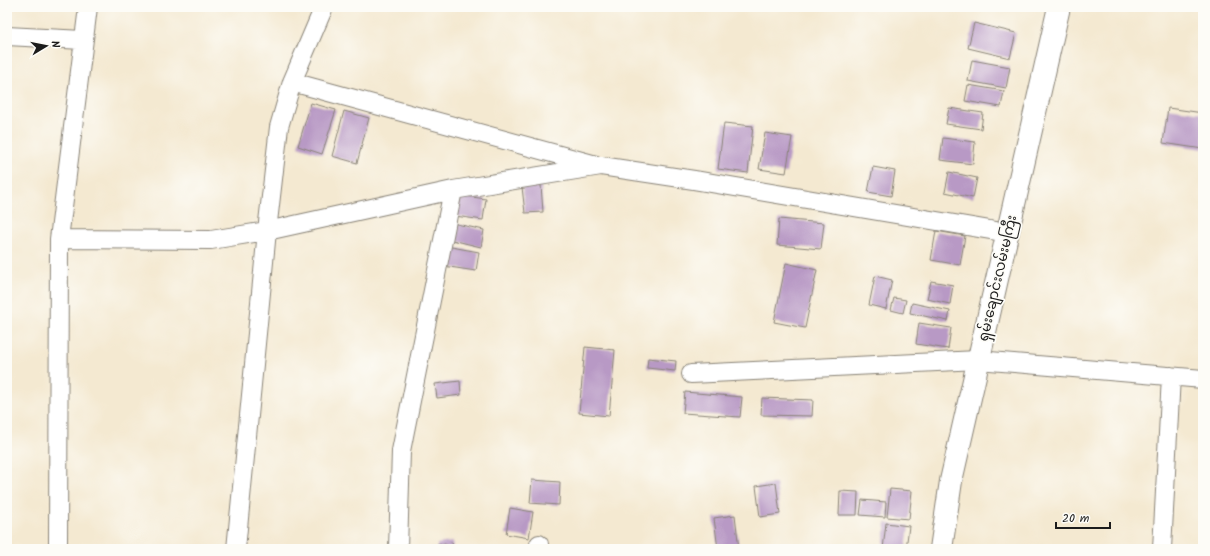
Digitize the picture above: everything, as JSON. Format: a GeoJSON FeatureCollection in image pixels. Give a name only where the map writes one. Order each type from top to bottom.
{"type":"FeatureCollection","features":[{"type":"Feature","properties":{"kind":"main road","name":"ရှမ်းချောင်းလမ်းမကြီး"},"geometry":{"type":"LineString","coordinates":[[941,549],[951,481],[1059,7]]}},
{"type":"Feature","properties":{"kind":"street"},"geometry":{"type":"LineString","coordinates":[[58,549],[59,239],[88,7]]}},
{"type":"Feature","properties":{"kind":"street"},"geometry":{"type":"LineString","coordinates":[[236,549],[267,231],[279,127],[292,82],[324,7]]}},
{"type":"Feature","properties":{"kind":"street"},"geometry":{"type":"LineString","coordinates":[[7,36],[83,40]]}},
{"type":"Feature","properties":{"kind":"street"},"geometry":{"type":"LineString","coordinates":[[292,82],[601,166],[694,180],[1008,233]]}},
{"type":"Feature","properties":{"kind":"street"},"geometry":{"type":"LineString","coordinates":[[59,239],[211,240],[267,231],[453,190],[601,166]]}},
{"type":"Feature","properties":{"kind":"street"},"geometry":{"type":"LineString","coordinates":[[398,549],[401,451],[453,190]]}},
{"type":"Feature","properties":{"kind":"street"},"geometry":{"type":"LineString","coordinates":[[691,374],[978,360],[1203,379]]}},
{"type":"Feature","properties":{"kind":"street"},"geometry":{"type":"LineString","coordinates":[[1162,549],[1171,376]]}},
{"type":"Feature","properties":{"kind":"building"},"geometry":{"type":"Polygon","coordinates":[[[974,23],[1016,33],[1010,58],[968,48],[974,23]]]}},
{"type":"Feature","properties":{"kind":"building"},"geometry":{"type":"Polygon","coordinates":[[[972,60],[1010,67],[1006,88],[968,81],[972,60]]]}},
{"type":"Feature","properties":{"kind":"building"},"geometry":{"type":"Polygon","coordinates":[[[968,85],[1004,91],[1001,107],[965,101],[968,85]]]}},
{"type":"Feature","properties":{"kind":"building"},"geometry":{"type":"Polygon","coordinates":[[[311,103],[336,110],[322,154],[298,146],[311,103]]]}},
{"type":"Feature","properties":{"kind":"building"},"geometry":{"type":"Polygon","coordinates":[[[949,108],[983,113],[981,129],[946,124],[949,108]]]}},
{"type":"Feature","properties":{"kind":"building"},"geometry":{"type":"Polygon","coordinates":[[[1168,108],[1203,113],[1203,149],[1163,143],[1168,108]]]}},
{"type":"Feature","properties":{"kind":"building"},"geometry":{"type":"Polygon","coordinates":[[[344,111],[369,118],[357,163],[332,156],[344,111]]]}},
{"type":"Feature","properties":{"kind":"building"},"geometry":{"type":"Polygon","coordinates":[[[724,123],[753,126],[748,173],[718,169],[724,123]]]}},
{"type":"Feature","properties":{"kind":"building"},"geometry":{"type":"Polygon","coordinates":[[[765,133],[792,137],[786,173],[759,169],[765,133]]]}},
{"type":"Feature","properties":{"kind":"building"},"geometry":{"type":"Polygon","coordinates":[[[943,138],[975,142],[973,164],[940,160],[943,138]]]}},
{"type":"Feature","properties":{"kind":"building"},"geometry":{"type":"Polygon","coordinates":[[[873,167],[895,171],[891,196],[868,192],[873,167]]]}},
{"type":"Feature","properties":{"kind":"building"},"geometry":{"type":"Polygon","coordinates":[[[949,172],[977,178],[973,198],[945,192],[949,172]]]}},
{"type":"Feature","properties":{"kind":"building"},"geometry":{"type":"Polygon","coordinates":[[[541,185],[543,212],[525,213],[522,187],[541,185]]]}},
{"type":"Feature","properties":{"kind":"building"},"geometry":{"type":"Polygon","coordinates":[[[458,195],[486,199],[483,220],[455,216],[458,195]]]}},
{"type":"Feature","properties":{"kind":"building"},"geometry":{"type":"Polygon","coordinates":[[[779,219],[824,223],[821,249],[777,245],[779,219]]]}},
{"type":"Feature","properties":{"kind":"building"},"geometry":{"type":"Polygon","coordinates":[[[452,223],[484,230],[481,247],[448,239],[452,223]]]}},
{"type":"Feature","properties":{"kind":"building"},"geometry":{"type":"Polygon","coordinates":[[[936,231],[965,236],[960,265],[931,260],[936,231]]]}},
{"type":"Feature","properties":{"kind":"building"},"geometry":{"type":"Polygon","coordinates":[[[446,246],[479,252],[476,271],[443,266],[446,246]]]}},
{"type":"Feature","properties":{"kind":"building"},"geometry":{"type":"Polygon","coordinates":[[[786,263],[817,270],[805,328],[774,322],[786,263]]]}},
{"type":"Feature","properties":{"kind":"building"},"geometry":{"type":"Polygon","coordinates":[[[875,276],[892,280],[886,309],[869,305],[875,276]]]}},
{"type":"Feature","properties":{"kind":"building"},"geometry":{"type":"Polygon","coordinates":[[[931,281],[953,285],[950,304],[927,299],[931,281]]]}},
{"type":"Feature","properties":{"kind":"building"},"geometry":{"type":"Polygon","coordinates":[[[894,298],[906,300],[903,313],[891,310],[894,298]]]}},
{"type":"Feature","properties":{"kind":"building"},"geometry":{"type":"Polygon","coordinates":[[[912,303],[950,311],[948,321],[910,313],[912,303]]]}},
{"type":"Feature","properties":{"kind":"building"},"geometry":{"type":"Polygon","coordinates":[[[919,323],[951,328],[948,349],[916,344],[919,323]]]}},
{"type":"Feature","properties":{"kind":"building"},"geometry":{"type":"Polygon","coordinates":[[[585,347],[615,350],[609,416],[579,413],[585,347]]]}},
{"type":"Feature","properties":{"kind":"building"},"geometry":{"type":"Polygon","coordinates":[[[648,358],[676,361],[675,371],[647,368],[648,358]]]}},
{"type":"Feature","properties":{"kind":"building"},"geometry":{"type":"Polygon","coordinates":[[[460,381],[461,395],[437,398],[435,384],[460,381]]]}},
{"type":"Feature","properties":{"kind":"building"},"geometry":{"type":"Polygon","coordinates":[[[685,392],[742,397],[740,417],[683,413],[685,392]]]}},
{"type":"Feature","properties":{"kind":"building"},"geometry":{"type":"Polygon","coordinates":[[[762,398],[813,400],[812,416],[761,415],[762,398]]]}},
{"type":"Feature","properties":{"kind":"building"},"geometry":{"type":"Polygon","coordinates":[[[532,480],[560,482],[559,505],[530,503],[532,480]]]}},
{"type":"Feature","properties":{"kind":"building"},"geometry":{"type":"Polygon","coordinates":[[[776,483],[780,514],[760,517],[756,486],[776,483]]]}},
{"type":"Feature","properties":{"kind":"building"},"geometry":{"type":"Polygon","coordinates":[[[890,489],[912,491],[909,519],[887,517],[890,489]]]}},
{"type":"Feature","properties":{"kind":"building"},"geometry":{"type":"Polygon","coordinates":[[[840,491],[858,492],[857,515],[839,515],[840,491]]]}},
{"type":"Feature","properties":{"kind":"building"},"geometry":{"type":"Polygon","coordinates":[[[862,500],[886,502],[885,517],[860,515],[862,500]]]}},
{"type":"Feature","properties":{"kind":"building"},"geometry":{"type":"Polygon","coordinates":[[[510,508],[533,512],[529,538],[506,534],[510,508]]]}},
{"type":"Feature","properties":{"kind":"building"},"geometry":{"type":"Polygon","coordinates":[[[735,515],[739,549],[718,549],[714,518],[735,515]]]}},
{"type":"Feature","properties":{"kind":"building"},"geometry":{"type":"Polygon","coordinates":[[[886,523],[909,526],[906,549],[883,549],[886,523]]]}},
{"type":"Feature","properties":{"kind":"building"},"geometry":{"type":"Polygon","coordinates":[[[452,542],[453,549],[437,549],[437,544],[452,542]]]}}]}
